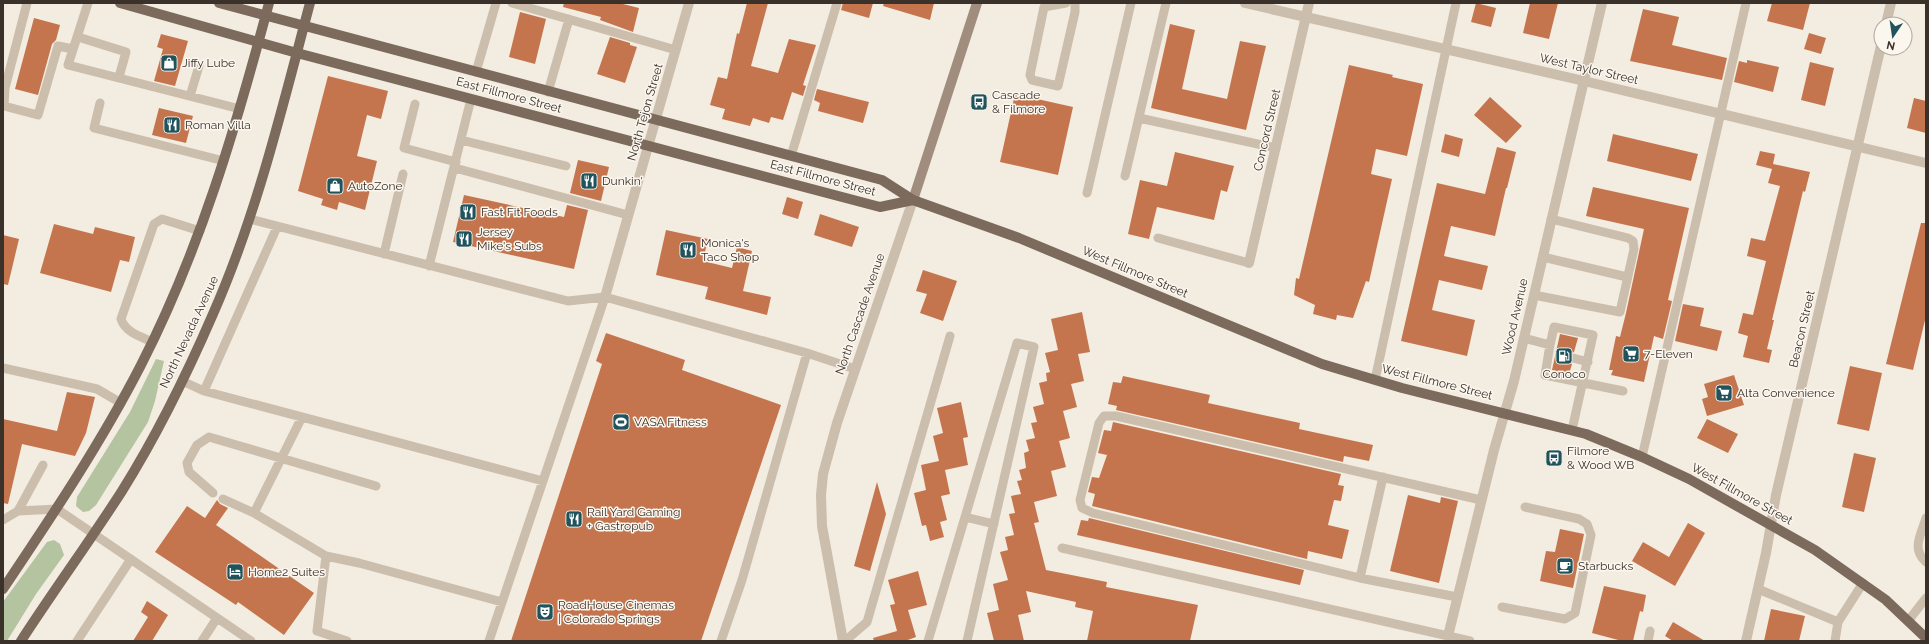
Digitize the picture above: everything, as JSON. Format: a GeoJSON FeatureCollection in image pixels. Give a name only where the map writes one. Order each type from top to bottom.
{"type":"FeatureCollection","features":[{"type":"Feature","properties":{"kind":"main road","name":"East Fillmore Street"},"geometry":{"type":"LineString","coordinates":[[120,3],[297,53],[880,207],[913,200]]}},
{"type":"Feature","properties":{"kind":"main road","name":"East Fillmore Street"},"geometry":{"type":"LineString","coordinates":[[219,3],[656,121],[882,180],[913,200]]}},
{"type":"Feature","properties":{"kind":"main road"},"geometry":{"type":"LineString","coordinates":[[3,589],[57,509],[105,432],[152,342],[200,231],[240,109],[269,3]]}},
{"type":"Feature","properties":{"kind":"main road","name":"North Nevada Avenue"},"geometry":{"type":"LineString","coordinates":[[21,641],[122,490],[182,381],[220,299],[250,220],[265,172],[310,3]]}},
{"type":"Feature","properties":{"kind":"main road","name":"North Cascade Avenue"},"geometry":{"type":"LineString","coordinates":[[913,200],[977,3]]}},
{"type":"Feature","properties":{"kind":"main road","name":"West Fillmore Street"},"geometry":{"type":"LineString","coordinates":[[913,200],[1014,236],[1322,364],[1375,380],[1572,430],[1642,457],[1689,479],[1815,550],[1863,583],[1926,638]]}},
{"type":"Feature","properties":{"kind":"street","name":"North Tejon Street"},"geometry":{"type":"LineString","coordinates":[[605,297],[689,3]]}},
{"type":"Feature","properties":{"kind":"street","name":"West Taylor Street"},"geometry":{"type":"LineString","coordinates":[[1245,3],[1584,81],[1926,163]]}},
{"type":"Feature","properties":{"kind":"street","name":"Concord Street"},"geometry":{"type":"LineString","coordinates":[[1250,263],[1309,3]]}},
{"type":"Feature","properties":{"kind":"street","name":"Wood Avenue"},"geometry":{"type":"LineString","coordinates":[[1447,638],[1524,338],[1602,3]]}},
{"type":"Feature","properties":{"kind":"street"},"geometry":{"type":"LineString","coordinates":[[1888,16],[1891,3]]}},
{"type":"Feature","properties":{"kind":"street","name":"Beacon Street"},"geometry":{"type":"LineString","coordinates":[[1746,641],[1771,524],[1879,56]]}},
{"type":"Feature","properties":{"kind":"street","name":"North Cascade Avenue"},"geometry":{"type":"LineString","coordinates":[[844,641],[822,526],[821,495],[823,474],[829,448],[913,200]]}},
{"type":"Feature","properties":{"kind":"lane"},"geometry":{"type":"LineString","coordinates":[[27,3],[5,88],[4,106],[38,115],[58,46],[73,50]]}},
{"type":"Feature","properties":{"kind":"lane"},"geometry":{"type":"LineString","coordinates":[[88,3],[68,65],[240,109]]}},
{"type":"Feature","properties":{"kind":"lane"},"geometry":{"type":"LineString","coordinates":[[476,72],[496,3]]}},
{"type":"Feature","properties":{"kind":"lane"},"geometry":{"type":"LineString","coordinates":[[512,3],[676,50]]}},
{"type":"Feature","properties":{"kind":"lane"},"geometry":{"type":"LineString","coordinates":[[791,156],[837,3]]}},
{"type":"Feature","properties":{"kind":"lane"},"geometry":{"type":"LineString","coordinates":[[1066,3],[1044,7],[1030,75],[1032,80],[1058,86],[1075,12],[1075,3]]}},
{"type":"Feature","properties":{"kind":"lane"},"geometry":{"type":"LineString","coordinates":[[1086,193],[1131,3]]}},
{"type":"Feature","properties":{"kind":"lane"},"geometry":{"type":"LineString","coordinates":[[1125,176],[1166,3]]}},
{"type":"Feature","properties":{"kind":"lane"},"geometry":{"type":"LineString","coordinates":[[1375,380],[1456,3]]}},
{"type":"Feature","properties":{"kind":"lane"},"geometry":{"type":"LineString","coordinates":[[1642,457],[1746,3]]}},
{"type":"Feature","properties":{"kind":"lane"},"geometry":{"type":"LineString","coordinates":[[548,92],[569,19]]}},
{"type":"Feature","properties":{"kind":"lane"},"geometry":{"type":"LineString","coordinates":[[78,37],[126,52],[119,78]]}},
{"type":"Feature","properties":{"kind":"lane"},"geometry":{"type":"LineString","coordinates":[[190,96],[199,66]]}},
{"type":"Feature","properties":{"kind":"lane"},"geometry":{"type":"LineString","coordinates":[[429,266],[456,165],[471,99]]}},
{"type":"Feature","properties":{"kind":"lane"},"geometry":{"type":"LineString","coordinates":[[100,103],[94,128],[224,161]]}},
{"type":"Feature","properties":{"kind":"lane"},"geometry":{"type":"LineString","coordinates":[[415,104],[404,148],[456,165],[628,215]]}},
{"type":"Feature","properties":{"kind":"lane"},"geometry":{"type":"LineString","coordinates":[[1139,118],[1276,148]]}},
{"type":"Feature","properties":{"kind":"lane"},"geometry":{"type":"LineString","coordinates":[[461,140],[566,166]]}},
{"type":"Feature","properties":{"kind":"lane"},"geometry":{"type":"LineString","coordinates":[[384,254],[403,174]]}},
{"type":"Feature","properties":{"kind":"lane"},"geometry":{"type":"LineString","coordinates":[[152,342],[128,330],[123,326],[121,319],[154,224],[162,219],[200,231]]}},
{"type":"Feature","properties":{"kind":"lane"},"geometry":{"type":"LineString","coordinates":[[1534,295],[1620,312],[1634,249],[1633,241],[1628,238],[1551,219]]}},
{"type":"Feature","properties":{"kind":"lane"},"geometry":{"type":"LineString","coordinates":[[250,220],[568,301],[605,297],[807,353],[855,369]]}},
{"type":"Feature","properties":{"kind":"lane"},"geometry":{"type":"LineString","coordinates":[[204,391],[277,227]]}},
{"type":"Feature","properties":{"kind":"lane"},"geometry":{"type":"LineString","coordinates":[[1158,238],[1250,263]]}},
{"type":"Feature","properties":{"kind":"lane"},"geometry":{"type":"LineString","coordinates":[[1543,257],[1627,277]]}},
{"type":"Feature","properties":{"kind":"lane"},"geometry":{"type":"LineString","coordinates":[[489,641],[605,297]]}},
{"type":"Feature","properties":{"kind":"lane"},"geometry":{"type":"LineString","coordinates":[[1572,430],[1583,383],[1588,362],[1593,336],[1554,327],[1551,350],[1545,375],[1583,383],[1623,391]]}},
{"type":"Feature","properties":{"kind":"lane"},"geometry":{"type":"LineString","coordinates":[[844,641],[867,622],[950,336]]}},
{"type":"Feature","properties":{"kind":"lane"},"geometry":{"type":"LineString","coordinates":[[1524,338],[1551,350]]}},
{"type":"Feature","properties":{"kind":"lane"},"geometry":{"type":"LineString","coordinates":[[928,641],[1017,343],[1034,347],[967,641]]}},
{"type":"Feature","properties":{"kind":"lane"},"geometry":{"type":"LineString","coordinates":[[720,641],[742,580],[807,353]]}},
{"type":"Feature","properties":{"kind":"lane"},"geometry":{"type":"LineString","coordinates":[[1573,358],[1588,362]]}},
{"type":"Feature","properties":{"kind":"lane"},"geometry":{"type":"LineString","coordinates":[[3,368],[97,390],[121,402]]}},
{"type":"Feature","properties":{"kind":"lane"},"geometry":{"type":"LineString","coordinates":[[182,381],[204,391],[543,481]]}},
{"type":"Feature","properties":{"kind":"lane"},"geometry":{"type":"LineString","coordinates":[[1457,597],[1360,578],[1093,513],[1082,508],[1080,500],[1099,423],[1104,416],[1116,416],[1482,500]]}},
{"type":"Feature","properties":{"kind":"lane"},"geometry":{"type":"LineString","coordinates":[[254,513],[302,417]]}},
{"type":"Feature","properties":{"kind":"lane"},"geometry":{"type":"LineString","coordinates":[[213,493],[189,472],[187,463],[197,445],[209,437],[376,486]]}},
{"type":"Feature","properties":{"kind":"lane"},"geometry":{"type":"LineString","coordinates":[[18,511],[43,465]]}},
{"type":"Feature","properties":{"kind":"lane"},"geometry":{"type":"LineString","coordinates":[[1360,578],[1383,477]]}},
{"type":"Feature","properties":{"kind":"lane"},"geometry":{"type":"LineString","coordinates":[[223,499],[254,513],[326,556],[359,563],[502,602]]}},
{"type":"Feature","properties":{"kind":"lane"},"geometry":{"type":"LineString","coordinates":[[1502,607],[1565,619],[1575,613],[1580,593],[1591,535],[1587,524],[1579,519],[1525,507]]}},
{"type":"Feature","properties":{"kind":"lane"},"geometry":{"type":"LineString","coordinates":[[3,520],[18,511],[57,509],[251,641]]}},
{"type":"Feature","properties":{"kind":"lane"},"geometry":{"type":"LineString","coordinates":[[965,517],[994,524]]}},
{"type":"Feature","properties":{"kind":"lane"},"geometry":{"type":"LineString","coordinates":[[1926,518],[1917,548],[1919,555],[1926,562]]}},
{"type":"Feature","properties":{"kind":"lane"},"geometry":{"type":"LineString","coordinates":[[1062,548],[1447,638],[1470,641]]}},
{"type":"Feature","properties":{"kind":"lane"},"geometry":{"type":"LineString","coordinates":[[326,556],[317,631],[347,641]]}},
{"type":"Feature","properties":{"kind":"lane"},"geometry":{"type":"LineString","coordinates":[[77,641],[131,559]]}},
{"type":"Feature","properties":{"kind":"lane"},"geometry":{"type":"LineString","coordinates":[[1835,641],[1838,622],[1863,583]]}},
{"type":"Feature","properties":{"kind":"lane"},"geometry":{"type":"LineString","coordinates":[[1758,589],[1838,622]]}},
{"type":"Feature","properties":{"kind":"lane"},"geometry":{"type":"LineString","coordinates":[[1908,621],[1926,598]]}},
{"type":"Feature","properties":{"kind":"lane"},"geometry":{"type":"LineString","coordinates":[[202,641],[217,618]]}},
{"type":"Feature","properties":{"kind":"lane"},"geometry":{"type":"LineString","coordinates":[[1648,641],[1650,631]]}},
{"type":"Feature","properties":{"kind":"green space"},"geometry":{"type":"Polygon","coordinates":[[[156,359],[164,361],[155,401],[148,422],[96,505],[89,511],[83,512],[76,506],[77,497],[130,412],[156,359]]]}},
{"type":"Feature","properties":{"kind":"green space"},"geometry":{"type":"Polygon","coordinates":[[[54,540],[60,544],[64,555],[36,594],[7,641],[3,641],[3,602],[47,542],[54,540]]]}},
{"type":"Feature","properties":{"kind":"building"},"geometry":{"type":"Polygon","coordinates":[[[564,3],[619,3],[639,8],[633,32],[600,20],[601,17],[563,7],[564,3]]]}},
{"type":"Feature","properties":{"kind":"building"},"geometry":{"type":"Polygon","coordinates":[[[747,3],[768,3],[751,66],[778,73],[789,39],[816,45],[803,85],[806,86],[803,96],[792,92],[783,120],[771,117],[769,123],[753,118],[750,126],[722,119],[725,109],[710,105],[718,77],[727,79],[737,33],[739,34],[747,3]]]}},
{"type":"Feature","properties":{"kind":"building"},"geometry":{"type":"Polygon","coordinates":[[[843,3],[873,3],[869,18],[841,10],[843,3]]]}},
{"type":"Feature","properties":{"kind":"building"},"geometry":{"type":"Polygon","coordinates":[[[884,3],[934,3],[930,20],[883,6],[884,3]]]}},
{"type":"Feature","properties":{"kind":"building"},"geometry":{"type":"Polygon","coordinates":[[[1476,3],[1496,8],[1491,27],[1471,22],[1476,3]]]}},
{"type":"Feature","properties":{"kind":"building"},"geometry":{"type":"Polygon","coordinates":[[[1530,3],[1558,3],[1549,39],[1523,33],[1530,3]]]}},
{"type":"Feature","properties":{"kind":"building"},"geometry":{"type":"Polygon","coordinates":[[[1772,3],[1810,3],[1803,30],[1767,21],[1772,3]]]}},
{"type":"Feature","properties":{"kind":"building"},"geometry":{"type":"Polygon","coordinates":[[[1643,9],[1679,17],[1672,45],[1727,58],[1722,80],[1630,61],[1643,9]]]}},
{"type":"Feature","properties":{"kind":"building"},"geometry":{"type":"Polygon","coordinates":[[[520,12],[546,19],[535,64],[509,57],[520,12]]]}},
{"type":"Feature","properties":{"kind":"building"},"geometry":{"type":"Polygon","coordinates":[[[34,18],[60,25],[56,40],[52,44],[38,95],[15,89],[34,18]]]}},
{"type":"Feature","properties":{"kind":"building"},"geometry":{"type":"Polygon","coordinates":[[[1170,24],[1195,30],[1182,89],[1227,99],[1240,41],[1266,46],[1246,130],[1151,108],[1170,24]]]}},
{"type":"Feature","properties":{"kind":"building"},"geometry":{"type":"Polygon","coordinates":[[[1809,33],[1826,38],[1821,54],[1804,49],[1809,33]]]}},
{"type":"Feature","properties":{"kind":"building"},"geometry":{"type":"Polygon","coordinates":[[[161,34],[188,41],[175,86],[154,81],[163,49],[157,47],[161,34]]]}},
{"type":"Feature","properties":{"kind":"building"},"geometry":{"type":"Polygon","coordinates":[[[610,37],[630,43],[630,45],[637,47],[625,83],[597,74],[610,37]]]}},
{"type":"Feature","properties":{"kind":"building"},"geometry":{"type":"Polygon","coordinates":[[[1747,60],[1779,67],[1773,92],[1734,82],[1739,61],[1747,63],[1747,60]]]}},
{"type":"Feature","properties":{"kind":"building"},"geometry":{"type":"Polygon","coordinates":[[[1810,62],[1834,68],[1825,106],[1801,100],[1810,62]]]}},
{"type":"Feature","properties":{"kind":"building"},"geometry":{"type":"Polygon","coordinates":[[[1349,65],[1393,75],[1392,77],[1423,84],[1407,156],[1376,149],[1371,174],[1392,179],[1369,282],[1366,281],[1353,318],[1337,315],[1336,320],[1313,314],[1315,305],[1294,295],[1296,278],[1299,279],[1349,65]]]}},
{"type":"Feature","properties":{"kind":"building"},"geometry":{"type":"Polygon","coordinates":[[[328,76],[388,91],[381,119],[367,115],[357,156],[377,161],[365,210],[339,202],[337,210],[321,205],[323,199],[298,191],[328,76]]]}},
{"type":"Feature","properties":{"kind":"building"},"geometry":{"type":"Polygon","coordinates":[[[817,89],[869,102],[863,123],[818,111],[820,103],[814,100],[817,89]]]}},
{"type":"Feature","properties":{"kind":"building"},"geometry":{"type":"Polygon","coordinates":[[[1015,94],[1073,107],[1058,175],[1000,162],[1015,94]]]}},
{"type":"Feature","properties":{"kind":"building"},"geometry":{"type":"Polygon","coordinates":[[[1490,97],[1522,126],[1506,143],[1474,115],[1490,97]]]}},
{"type":"Feature","properties":{"kind":"building"},"geometry":{"type":"Polygon","coordinates":[[[1914,98],[1926,101],[1926,133],[1907,128],[1914,98]]]}},
{"type":"Feature","properties":{"kind":"building","name":"Roman Villa"},"geometry":{"type":"Polygon","coordinates":[[[159,108],[193,116],[186,143],[152,135],[159,108]]]}},
{"type":"Feature","properties":{"kind":"building"},"geometry":{"type":"Polygon","coordinates":[[[1445,134],[1463,139],[1459,157],[1441,152],[1445,134]]]}},
{"type":"Feature","properties":{"kind":"building"},"geometry":{"type":"Polygon","coordinates":[[[1613,134],[1698,154],[1691,181],[1607,161],[1613,134]]]}},
{"type":"Feature","properties":{"kind":"building"},"geometry":{"type":"Polygon","coordinates":[[[1497,147],[1516,152],[1495,236],[1451,226],[1444,256],[1488,266],[1482,290],[1439,280],[1432,310],[1475,320],[1467,356],[1401,341],[1437,183],[1485,194],[1497,147]]]}},
{"type":"Feature","properties":{"kind":"building"},"geometry":{"type":"Polygon","coordinates":[[[1760,151],[1775,154],[1773,164],[1810,172],[1805,192],[1803,191],[1772,320],[1774,320],[1767,349],[1772,350],[1769,363],[1743,357],[1748,336],[1738,333],[1743,313],[1753,315],[1766,261],[1747,256],[1751,238],[1765,241],[1780,186],[1768,183],[1772,169],[1756,165],[1760,151]]]}},
{"type":"Feature","properties":{"kind":"building"},"geometry":{"type":"Polygon","coordinates":[[[1175,152],[1234,166],[1227,192],[1221,190],[1214,220],[1157,207],[1149,239],[1128,234],[1140,180],[1167,186],[1175,152]]]}},
{"type":"Feature","properties":{"kind":"building","name":"Dunkin'"},"geometry":{"type":"Polygon","coordinates":[[[578,160],[609,167],[601,201],[570,193],[578,160]]]}},
{"type":"Feature","properties":{"kind":"building"},"geometry":{"type":"Polygon","coordinates":[[[1593,187],[1689,208],[1668,300],[1672,301],[1663,339],[1654,336],[1644,382],[1611,375],[1613,370],[1609,370],[1616,336],[1620,337],[1626,313],[1644,229],[1586,216],[1593,187]]]}},
{"type":"Feature","properties":{"kind":"building"},"geometry":{"type":"Polygon","coordinates":[[[464,195],[564,217],[567,205],[588,210],[574,269],[453,242],[464,195]]]}},
{"type":"Feature","properties":{"kind":"building"},"geometry":{"type":"Polygon","coordinates":[[[787,197],[803,202],[798,219],[782,214],[787,197]]]}},
{"type":"Feature","properties":{"kind":"building"},"geometry":{"type":"Polygon","coordinates":[[[820,214],[859,227],[852,247],[814,235],[820,214]]]}},
{"type":"Feature","properties":{"kind":"building"},"geometry":{"type":"Polygon","coordinates":[[[1921,223],[1926,223],[1926,316],[1913,370],[1886,364],[1921,223]]]}},
{"type":"Feature","properties":{"kind":"building"},"geometry":{"type":"Polygon","coordinates":[[[54,224],[93,234],[95,227],[135,237],[129,262],[120,260],[111,292],[40,273],[54,224]]]}},
{"type":"Feature","properties":{"kind":"building"},"geometry":{"type":"Polygon","coordinates":[[[666,230],[708,239],[703,261],[732,268],[737,247],[752,251],[743,291],[771,297],[767,315],[705,299],[708,287],[656,275],[666,230]]]}},
{"type":"Feature","properties":{"kind":"building"},"geometry":{"type":"Polygon","coordinates":[[[3,235],[19,239],[8,285],[3,284],[3,235]]]}},
{"type":"Feature","properties":{"kind":"building"},"geometry":{"type":"Polygon","coordinates":[[[923,270],[957,281],[943,321],[920,313],[927,294],[916,291],[923,270]]]}},
{"type":"Feature","properties":{"kind":"building"},"geometry":{"type":"Polygon","coordinates":[[[1683,304],[1704,308],[1700,326],[1722,331],[1717,351],[1675,341],[1683,304]]]}},
{"type":"Feature","properties":{"kind":"building"},"geometry":{"type":"Polygon","coordinates":[[[1082,312],[1090,352],[1078,354],[1084,381],[1071,384],[1077,407],[1063,411],[1070,438],[1059,441],[1066,467],[1051,471],[1057,496],[1034,502],[1039,522],[1034,523],[1046,570],[1107,582],[1106,587],[1198,605],[1190,641],[1087,641],[1093,611],[1075,607],[1076,602],[1026,591],[1031,612],[1018,615],[1024,641],[994,641],[987,613],[999,610],[993,584],[1008,580],[1000,552],[1008,550],[1005,537],[1014,535],[1009,514],[1015,513],[1011,496],[1021,494],[1017,481],[1022,480],[1019,470],[1026,468],[1024,453],[1029,451],[1026,440],[1035,438],[1031,423],[1037,422],[1033,407],[1044,404],[1039,383],[1047,381],[1046,373],[1050,372],[1045,353],[1058,350],[1051,319],[1082,312]]]}},
{"type":"Feature","properties":{"kind":"building"},"geometry":{"type":"Polygon","coordinates":[[[606,333],[685,360],[682,370],[781,405],[701,641],[511,641],[602,364],[596,361],[606,333]]]}},
{"type":"Feature","properties":{"kind":"building","name":"Conoco"},"geometry":{"type":"Polygon","coordinates":[[[1560,334],[1578,338],[1574,352],[1569,354],[1567,357],[1569,362],[1572,364],[1569,374],[1552,370],[1560,334]]]}},
{"type":"Feature","properties":{"kind":"building"},"geometry":{"type":"Polygon","coordinates":[[[1850,366],[1882,373],[1869,431],[1837,424],[1850,366]]]}},
{"type":"Feature","properties":{"kind":"building","name":"Alta Convenience"},"geometry":{"type":"Polygon","coordinates":[[[1734,375],[1744,405],[1707,416],[1702,399],[1708,397],[1704,384],[1734,375]]]}},
{"type":"Feature","properties":{"kind":"building"},"geometry":{"type":"Polygon","coordinates":[[[1123,376],[1210,395],[1208,403],[1300,423],[1299,429],[1373,445],[1369,461],[1344,456],[1343,462],[1116,410],[1117,406],[1108,404],[1113,382],[1121,383],[1123,376]]]}},
{"type":"Feature","properties":{"kind":"building"},"geometry":{"type":"Polygon","coordinates":[[[67,392],[95,397],[86,433],[75,456],[22,444],[8,504],[3,503],[3,419],[57,431],[67,392]]]}},
{"type":"Feature","properties":{"kind":"building"},"geometry":{"type":"Polygon","coordinates":[[[961,402],[968,437],[963,438],[968,465],[945,470],[950,494],[941,496],[947,520],[940,522],[944,537],[930,541],[926,525],[922,526],[914,493],[926,490],[921,465],[939,461],[933,436],[943,433],[937,408],[961,402]]]}},
{"type":"Feature","properties":{"kind":"building"},"geometry":{"type":"Polygon","coordinates":[[[1707,419],[1738,434],[1728,453],[1697,438],[1707,419]]]}},
{"type":"Feature","properties":{"kind":"building"},"geometry":{"type":"Polygon","coordinates":[[[1113,422],[1341,474],[1338,485],[1344,486],[1341,501],[1334,500],[1328,525],[1349,530],[1342,559],[1308,551],[1307,559],[1092,506],[1095,494],[1088,492],[1092,477],[1099,478],[1107,455],[1098,453],[1104,430],[1111,431],[1113,422]]]}},
{"type":"Feature","properties":{"kind":"building"},"geometry":{"type":"Polygon","coordinates":[[[1854,453],[1876,458],[1864,512],[1842,507],[1854,453]]]}},
{"type":"Feature","properties":{"kind":"building"},"geometry":{"type":"Polygon","coordinates":[[[877,482],[886,514],[870,571],[854,566],[877,482]]]}},
{"type":"Feature","properties":{"kind":"building"},"geometry":{"type":"Polygon","coordinates":[[[1408,495],[1440,503],[1441,497],[1458,501],[1439,583],[1390,571],[1408,495]]]}},
{"type":"Feature","properties":{"kind":"building","name":"Home2 Suites"},"geometry":{"type":"Polygon","coordinates":[[[217,500],[220,504],[228,508],[216,525],[314,593],[284,635],[238,602],[236,605],[155,552],[187,506],[205,518],[217,500]]]}},
{"type":"Feature","properties":{"kind":"building"},"geometry":{"type":"Polygon","coordinates":[[[1089,518],[1304,570],[1300,585],[1077,535],[1081,520],[1088,521],[1089,518]]]}},
{"type":"Feature","properties":{"kind":"building"},"geometry":{"type":"Polygon","coordinates":[[[1688,523],[1705,533],[1675,586],[1632,561],[1643,542],[1669,557],[1688,523]]]}},
{"type":"Feature","properties":{"kind":"building"},"geometry":{"type":"Polygon","coordinates":[[[1560,529],[1584,534],[1573,588],[1540,581],[1546,551],[1555,552],[1560,529]]]}},
{"type":"Feature","properties":{"kind":"building"},"geometry":{"type":"Polygon","coordinates":[[[918,571],[927,605],[908,610],[916,637],[905,641],[874,641],[873,638],[897,631],[890,605],[895,604],[888,580],[918,571]]]}},
{"type":"Feature","properties":{"kind":"building"},"geometry":{"type":"Polygon","coordinates":[[[1604,586],[1646,595],[1643,612],[1640,611],[1633,641],[1622,641],[1592,633],[1604,586]]]}},
{"type":"Feature","properties":{"kind":"building"},"geometry":{"type":"Polygon","coordinates":[[[147,601],[168,615],[152,641],[133,641],[148,617],[141,612],[147,601]]]}},
{"type":"Feature","properties":{"kind":"building"},"geometry":{"type":"Polygon","coordinates":[[[1771,609],[1805,616],[1799,641],[1764,641],[1771,609]]]}},
{"type":"Feature","properties":{"kind":"building"},"geometry":{"type":"Polygon","coordinates":[[[1673,622],[1705,641],[1673,641],[1665,636],[1673,622]]]}},
{"type":"Feature","properties":{"kind":"place","name":"Jiffy Lube"},"geometry":{"type":"Point","coordinates":[169,63]}},
{"type":"Feature","properties":{"kind":"place","name":"Cascade & Filmore"},"geometry":{"type":"Point","coordinates":[979,102]}},
{"type":"Feature","properties":{"kind":"place","name":"Roman Villa"},"geometry":{"type":"Point","coordinates":[172,125]}},
{"type":"Feature","properties":{"kind":"place","name":"Dunkin'"},"geometry":{"type":"Point","coordinates":[589,181]}},
{"type":"Feature","properties":{"kind":"place","name":"AutoZone"},"geometry":{"type":"Point","coordinates":[335,186]}},
{"type":"Feature","properties":{"kind":"place","name":"Fast Fit Foods"},"geometry":{"type":"Point","coordinates":[468,212]}},
{"type":"Feature","properties":{"kind":"place","name":"Jersey Mike's Subs"},"geometry":{"type":"Point","coordinates":[464,239]}},
{"type":"Feature","properties":{"kind":"place","name":"Monica's Taco Shop"},"geometry":{"type":"Point","coordinates":[688,250]}},
{"type":"Feature","properties":{"kind":"place","name":"7-Eleven"},"geometry":{"type":"Point","coordinates":[1631,354]}},
{"type":"Feature","properties":{"kind":"place","name":"Conoco"},"geometry":{"type":"Point","coordinates":[1564,356]}},
{"type":"Feature","properties":{"kind":"place","name":"Alta Convenience"},"geometry":{"type":"Point","coordinates":[1724,393]}},
{"type":"Feature","properties":{"kind":"place","name":"VASA Fitness"},"geometry":{"type":"Point","coordinates":[621,422]}},
{"type":"Feature","properties":{"kind":"place","name":"Filmore & Wood WB"},"geometry":{"type":"Point","coordinates":[1554,458]}},
{"type":"Feature","properties":{"kind":"place","name":"Rail Yard Gaming + Gastropub"},"geometry":{"type":"Point","coordinates":[574,519]}},
{"type":"Feature","properties":{"kind":"place","name":"Starbucks"},"geometry":{"type":"Point","coordinates":[1565,566]}},
{"type":"Feature","properties":{"kind":"place","name":"Home2 Suites"},"geometry":{"type":"Point","coordinates":[235,572]}},
{"type":"Feature","properties":{"kind":"place","name":"RoadHouse Cinemas | Colorado Springs"},"geometry":{"type":"Point","coordinates":[545,612]}}]}
